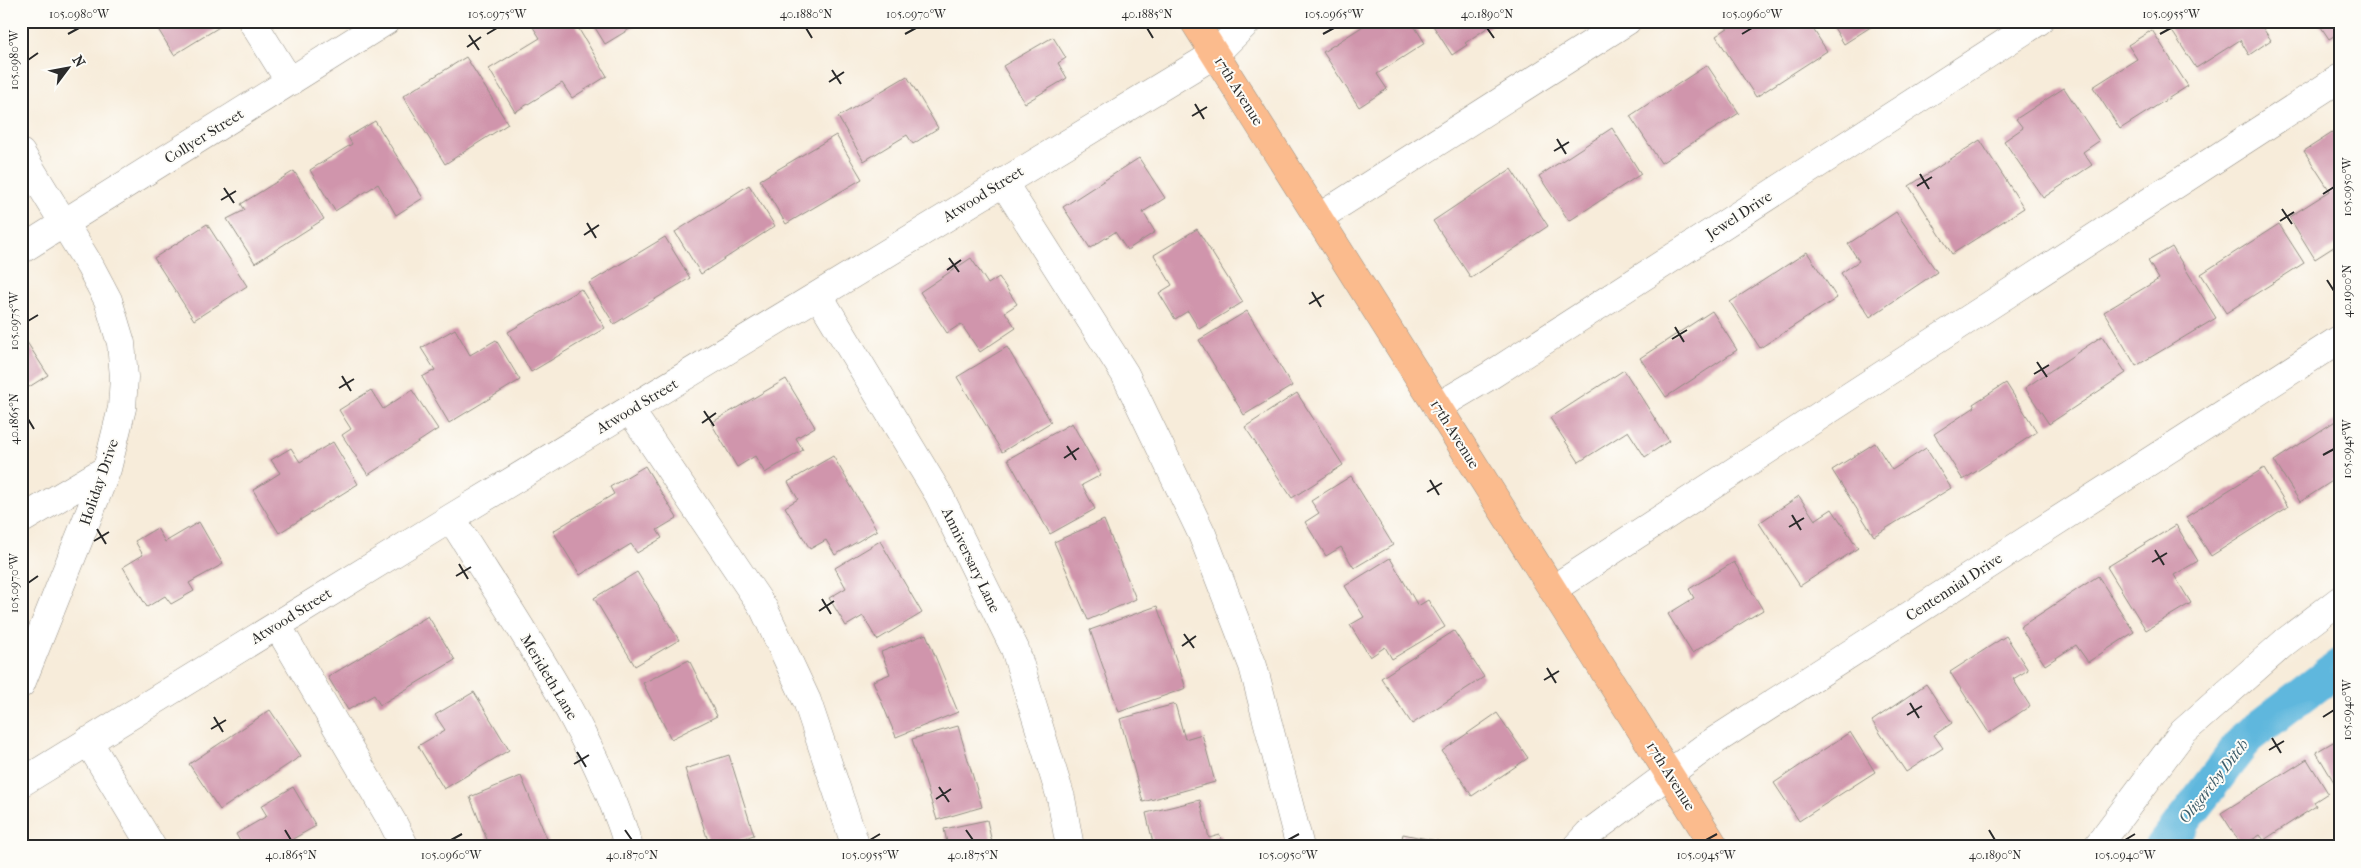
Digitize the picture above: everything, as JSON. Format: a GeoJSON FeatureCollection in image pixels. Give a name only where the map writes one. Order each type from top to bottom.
{"type":"FeatureCollection","features":[{"type":"Feature","properties":{"kind":"main road","name":"17th Avenue"},"geometry":{"type":"LineString","coordinates":[[1194,21],[1715,847]]}},
{"type":"Feature","properties":{"kind":"street"},"geometry":{"type":"LineString","coordinates":[[252,21],[290,82]]}},
{"type":"Feature","properties":{"kind":"street","name":"Collyer Street"},"geometry":{"type":"LineString","coordinates":[[21,250],[386,21]]}},
{"type":"Feature","properties":{"kind":"street","name":"Atwood Street"},"geometry":{"type":"LineString","coordinates":[[21,783],[451,518],[1215,54],[1248,21]]}},
{"type":"Feature","properties":{"kind":"street"},"geometry":{"type":"LineString","coordinates":[[1318,218],[1628,21]]}},
{"type":"Feature","properties":{"kind":"street","name":"Jewel Drive"},"geometry":{"type":"LineString","coordinates":[[1437,407],[1491,375],[2039,21]]}},
{"type":"Feature","properties":{"kind":"street"},"geometry":{"type":"LineString","coordinates":[[1553,589],[2340,78]]}},
{"type":"Feature","properties":{"kind":"street","name":"Holiday Drive"},"geometry":{"type":"LineString","coordinates":[[21,153],[108,300],[121,343],[124,378],[122,408],[107,469],[21,684]]}},
{"type":"Feature","properties":{"kind":"street"},"geometry":{"type":"LineString","coordinates":[[1003,182],[1125,374],[1202,534],[1254,666],[1300,847]]}},
{"type":"Feature","properties":{"kind":"street","name":"Anniversary Lane"},"geometry":{"type":"LineString","coordinates":[[819,296],[939,495],[1014,649],[1061,798],[1070,847]]}},
{"type":"Feature","properties":{"kind":"street","name":"Centennial Drive"},"geometry":{"type":"LineString","coordinates":[[1576,847],[1588,834],[1705,747],[2340,339]]}},
{"type":"Feature","properties":{"kind":"street"},"geometry":{"type":"LineString","coordinates":[[630,410],[764,609],[807,701],[856,847]]}},
{"type":"Feature","properties":{"kind":"street"},"geometry":{"type":"LineString","coordinates":[[21,520],[107,469]]}},
{"type":"Feature","properties":{"kind":"street","name":"Merideth Lane"},"geometry":{"type":"LineString","coordinates":[[451,518],[565,699],[614,801],[629,847]]}},
{"type":"Feature","properties":{"kind":"street"},"geometry":{"type":"LineString","coordinates":[[2097,847],[2183,732],[2285,642],[2340,600]]}},
{"type":"Feature","properties":{"kind":"street"},"geometry":{"type":"LineString","coordinates":[[276,625],[393,823],[405,847]]}},
{"type":"Feature","properties":{"kind":"street"},"geometry":{"type":"LineString","coordinates":[[88,741],[152,847]]}},
{"type":"Feature","properties":{"kind":"building"},"geometry":{"type":"Polygon","coordinates":[[[153,21],[229,21],[174,55],[153,21]]]}},
{"type":"Feature","properties":{"kind":"building"},"geometry":{"type":"Polygon","coordinates":[[[535,21],[574,21],[607,76],[572,98],[562,83],[515,112],[489,69],[540,38],[531,24],[535,21]]]}},
{"type":"Feature","properties":{"kind":"building"},"geometry":{"type":"Polygon","coordinates":[[[591,21],[643,21],[605,44],[591,21]]]}},
{"type":"Feature","properties":{"kind":"building"},"geometry":{"type":"Polygon","coordinates":[[[1371,21],[1411,21],[1425,43],[1377,74],[1387,89],[1359,107],[1323,52],[1371,21]]]}},
{"type":"Feature","properties":{"kind":"building"},"geometry":{"type":"Polygon","coordinates":[[[1430,21],[1497,21],[1465,43],[1467,45],[1452,55],[1430,21]]]}},
{"type":"Feature","properties":{"kind":"building"},"geometry":{"type":"Polygon","coordinates":[[[1738,21],[1808,21],[1827,51],[1756,97],[1716,36],[1738,21]]]}},
{"type":"Feature","properties":{"kind":"building"},"geometry":{"type":"Polygon","coordinates":[[[1830,21],[1880,21],[1844,44],[1830,21]]]}},
{"type":"Feature","properties":{"kind":"building"},"geometry":{"type":"Polygon","coordinates":[[[2175,21],[2271,21],[2262,27],[2271,40],[2249,55],[2240,40],[2196,68],[2168,25],[2175,21]]]}},
{"type":"Feature","properties":{"kind":"building"},"geometry":{"type":"Polygon","coordinates":[[[2317,21],[2340,21],[2340,32],[2329,39],[2317,21]]]}},
{"type":"Feature","properties":{"kind":"building"},"geometry":{"type":"Polygon","coordinates":[[[2152,30],[2188,86],[2120,129],[2093,87],[2137,59],[2128,45],[2152,30]]]}},
{"type":"Feature","properties":{"kind":"building"},"geometry":{"type":"Polygon","coordinates":[[[1053,37],[1066,58],[1058,63],[1067,78],[1025,103],[1003,66],[1053,37]]]}},
{"type":"Feature","properties":{"kind":"building"},"geometry":{"type":"Polygon","coordinates":[[[466,57],[508,124],[445,164],[403,96],[466,57]]]}},
{"type":"Feature","properties":{"kind":"building"},"geometry":{"type":"Polygon","coordinates":[[[1707,65],[1739,113],[1661,163],[1630,116],[1707,65]]]}},
{"type":"Feature","properties":{"kind":"building"},"geometry":{"type":"Polygon","coordinates":[[[907,76],[938,128],[913,144],[907,135],[864,161],[838,117],[907,76]]]}},
{"type":"Feature","properties":{"kind":"building"},"geometry":{"type":"Polygon","coordinates":[[[2064,88],[2099,141],[2083,152],[2092,165],[2043,198],[2004,141],[2023,128],[2016,119],[2064,88]]]}},
{"type":"Feature","properties":{"kind":"building"},"geometry":{"type":"Polygon","coordinates":[[[375,121],[423,198],[396,215],[378,184],[335,211],[310,170],[352,144],[348,137],[375,121]]]}},
{"type":"Feature","properties":{"kind":"building"},"geometry":{"type":"Polygon","coordinates":[[[1612,128],[1641,174],[1569,221],[1539,176],[1612,128]]]}},
{"type":"Feature","properties":{"kind":"building"},"geometry":{"type":"Polygon","coordinates":[[[2340,128],[2340,243],[2315,259],[2289,217],[2330,191],[2304,151],[2340,128]]]}},
{"type":"Feature","properties":{"kind":"building"},"geometry":{"type":"Polygon","coordinates":[[[836,135],[862,179],[786,224],[760,180],[836,135]]]}},
{"type":"Feature","properties":{"kind":"building"},"geometry":{"type":"Polygon","coordinates":[[[1980,140],[2024,208],[1952,254],[1909,186],[1980,140]]]}},
{"type":"Feature","properties":{"kind":"building"},"geometry":{"type":"Polygon","coordinates":[[[1139,158],[1165,198],[1143,212],[1155,232],[1127,250],[1115,232],[1090,248],[1063,207],[1139,158]]]}},
{"type":"Feature","properties":{"kind":"building"},"geometry":{"type":"Polygon","coordinates":[[[1511,169],[1548,226],[1471,278],[1433,221],[1511,169]]]}},
{"type":"Feature","properties":{"kind":"building"},"geometry":{"type":"Polygon","coordinates":[[[294,171],[324,219],[255,263],[227,219],[245,210],[241,204],[294,171]]]}},
{"type":"Feature","properties":{"kind":"building"},"geometry":{"type":"Polygon","coordinates":[[[749,185],[775,226],[701,274],[675,232],[749,185]]]}},
{"type":"Feature","properties":{"kind":"building"},"geometry":{"type":"Polygon","coordinates":[[[1896,212],[1937,272],[1870,317],[1841,273],[1859,261],[1848,244],[1896,212]]]}},
{"type":"Feature","properties":{"kind":"building"},"geometry":{"type":"Polygon","coordinates":[[[207,224],[247,286],[194,320],[154,258],[207,224]]]}},
{"type":"Feature","properties":{"kind":"building"},"geometry":{"type":"Polygon","coordinates":[[[2279,224],[2304,263],[2226,313],[2201,274],[2279,224]]]}},
{"type":"Feature","properties":{"kind":"building"},"geometry":{"type":"Polygon","coordinates":[[[1197,229],[1243,302],[1199,329],[1188,311],[1175,319],[1159,293],[1172,285],[1154,255],[1197,229]]]}},
{"type":"Feature","properties":{"kind":"building"},"geometry":{"type":"Polygon","coordinates":[[[665,237],[690,278],[614,324],[589,283],[665,237]]]}},
{"type":"Feature","properties":{"kind":"building"},"geometry":{"type":"Polygon","coordinates":[[[2172,247],[2216,318],[2136,366],[2104,312],[2159,279],[2148,261],[2172,247]]]}},
{"type":"Feature","properties":{"kind":"building"},"geometry":{"type":"Polygon","coordinates":[[[1807,252],[1837,298],[1760,348],[1730,302],[1807,252]]]}},
{"type":"Feature","properties":{"kind":"building"},"geometry":{"type":"Polygon","coordinates":[[[971,258],[988,284],[999,277],[1017,304],[1005,312],[1016,328],[980,352],[961,324],[947,333],[920,292],[971,258]]]}},
{"type":"Feature","properties":{"kind":"building"},"geometry":{"type":"Polygon","coordinates":[[[581,289],[605,328],[531,372],[508,332],[581,289]]]}},
{"type":"Feature","properties":{"kind":"building"},"geometry":{"type":"Polygon","coordinates":[[[1247,311],[1292,386],[1244,415],[1199,340],[1247,311]]]}},
{"type":"Feature","properties":{"kind":"building"},"geometry":{"type":"Polygon","coordinates":[[[1712,311],[1737,350],[1666,397],[1640,358],[1712,311]]]}},
{"type":"Feature","properties":{"kind":"building"},"geometry":{"type":"Polygon","coordinates":[[[455,329],[470,355],[496,340],[520,380],[449,423],[422,377],[435,370],[421,348],[455,329]]]}},
{"type":"Feature","properties":{"kind":"building"},"geometry":{"type":"Polygon","coordinates":[[[23,336],[48,375],[21,392],[21,337],[23,336]]]}},
{"type":"Feature","properties":{"kind":"building"},"geometry":{"type":"Polygon","coordinates":[[[2102,336],[2126,373],[2049,424],[2025,388],[2102,336]]]}},
{"type":"Feature","properties":{"kind":"building"},"geometry":{"type":"Polygon","coordinates":[[[1007,347],[1051,422],[1002,452],[957,377],[1007,347]]]}},
{"type":"Feature","properties":{"kind":"building"},"geometry":{"type":"Polygon","coordinates":[[[1624,370],[1669,441],[1645,457],[1628,431],[1579,462],[1550,418],[1624,370]]]}},
{"type":"Feature","properties":{"kind":"building"},"geometry":{"type":"Polygon","coordinates":[[[786,379],[815,427],[796,438],[803,450],[765,473],[755,456],[737,467],[711,423],[786,379]]]}},
{"type":"Feature","properties":{"kind":"building"},"geometry":{"type":"Polygon","coordinates":[[[2006,383],[2037,432],[1963,480],[1934,434],[1975,407],[1973,404],[2006,383]]]}},
{"type":"Feature","properties":{"kind":"building"},"geometry":{"type":"Polygon","coordinates":[[[371,390],[383,409],[412,390],[438,429],[368,475],[342,435],[351,429],[339,410],[371,390]]]}},
{"type":"Feature","properties":{"kind":"building"},"geometry":{"type":"Polygon","coordinates":[[[1297,393],[1343,465],[1292,498],[1245,427],[1297,393]]]}},
{"type":"Feature","properties":{"kind":"building"},"geometry":{"type":"Polygon","coordinates":[[[2340,418],[2340,476],[2300,502],[2274,461],[2340,418]]]}},
{"type":"Feature","properties":{"kind":"building"},"geometry":{"type":"Polygon","coordinates":[[[1072,423],[1101,475],[1082,485],[1095,509],[1050,534],[1008,459],[1072,423]]]}},
{"type":"Feature","properties":{"kind":"building"},"geometry":{"type":"Polygon","coordinates":[[[333,442],[358,484],[279,533],[253,490],[280,473],[271,460],[291,448],[300,462],[333,442]]]}},
{"type":"Feature","properties":{"kind":"building"},"geometry":{"type":"Polygon","coordinates":[[[1875,443],[1892,470],[1926,448],[1951,488],[1874,536],[1832,470],[1875,443]]]}},
{"type":"Feature","properties":{"kind":"building"},"geometry":{"type":"Polygon","coordinates":[[[833,456],[877,530],[835,555],[826,540],[810,549],[785,507],[798,499],[788,482],[833,456]]]}},
{"type":"Feature","properties":{"kind":"building"},"geometry":{"type":"Polygon","coordinates":[[[645,466],[677,518],[657,530],[662,538],[637,553],[631,544],[580,575],[553,531],[614,494],[610,487],[645,466]]]}},
{"type":"Feature","properties":{"kind":"building"},"geometry":{"type":"Polygon","coordinates":[[[2264,468],[2288,507],[2211,556],[2186,517],[2264,468]]]}},
{"type":"Feature","properties":{"kind":"building"},"geometry":{"type":"Polygon","coordinates":[[[1351,476],[1393,545],[1354,568],[1341,547],[1326,556],[1305,522],[1319,513],[1311,501],[1351,476]]]}},
{"type":"Feature","properties":{"kind":"building"},"geometry":{"type":"Polygon","coordinates":[[[1799,496],[1815,520],[1832,509],[1858,548],[1800,586],[1759,523],[1799,496]]]}},
{"type":"Feature","properties":{"kind":"building"},"geometry":{"type":"Polygon","coordinates":[[[1104,520],[1136,599],[1088,620],[1054,542],[1104,520]]]}},
{"type":"Feature","properties":{"kind":"building"},"geometry":{"type":"Polygon","coordinates":[[[199,522],[223,564],[189,583],[194,591],[171,604],[165,596],[147,607],[123,567],[143,555],[135,541],[157,528],[165,542],[199,522]]]}},
{"type":"Feature","properties":{"kind":"building"},"geometry":{"type":"Polygon","coordinates":[[[2176,525],[2198,561],[2174,575],[2191,603],[2146,630],[2107,567],[2176,525]]]}},
{"type":"Feature","properties":{"kind":"building"},"geometry":{"type":"Polygon","coordinates":[[[880,541],[922,613],[877,640],[863,616],[846,626],[829,598],[846,588],[835,568],[880,541]]]}},
{"type":"Feature","properties":{"kind":"building"},"geometry":{"type":"Polygon","coordinates":[[[1390,558],[1418,606],[1428,600],[1445,627],[1392,659],[1385,647],[1370,657],[1350,625],[1364,617],[1345,586],[1390,558]]]}},
{"type":"Feature","properties":{"kind":"building"},"geometry":{"type":"Polygon","coordinates":[[[1734,562],[1763,610],[1692,653],[1668,614],[1694,598],[1689,589],[1734,562]]]}},
{"type":"Feature","properties":{"kind":"building"},"geometry":{"type":"Polygon","coordinates":[[[637,572],[679,640],[635,666],[594,598],[637,572]]]}},
{"type":"Feature","properties":{"kind":"building"},"geometry":{"type":"Polygon","coordinates":[[[2098,576],[2134,632],[2088,662],[2076,645],[2045,665],[2020,627],[2098,576]]]}},
{"type":"Feature","properties":{"kind":"building"},"geometry":{"type":"Polygon","coordinates":[[[1157,606],[1186,688],[1119,712],[1090,630],[1157,606]]]}},
{"type":"Feature","properties":{"kind":"building"},"geometry":{"type":"Polygon","coordinates":[[[428,616],[455,660],[380,705],[374,695],[348,710],[328,677],[428,616]]]}},
{"type":"Feature","properties":{"kind":"building"},"geometry":{"type":"Polygon","coordinates":[[[1454,631],[1484,677],[1412,724],[1381,678],[1454,631]]]}},
{"type":"Feature","properties":{"kind":"building"},"geometry":{"type":"Polygon","coordinates":[[[926,634],[958,712],[896,737],[873,681],[890,674],[881,652],[926,634]]]}},
{"type":"Feature","properties":{"kind":"building"},"geometry":{"type":"Polygon","coordinates":[[[2006,636],[2028,670],[2013,679],[2030,706],[1989,733],[1950,672],[2006,636]]]}},
{"type":"Feature","properties":{"kind":"building"},"geometry":{"type":"Polygon","coordinates":[[[689,660],[717,716],[671,739],[643,683],[689,660]]]}},
{"type":"Feature","properties":{"kind":"building"},"geometry":{"type":"Polygon","coordinates":[[[1926,684],[1952,723],[1934,735],[1943,748],[1906,772],[1872,721],[1926,684]]]}},
{"type":"Feature","properties":{"kind":"building"},"geometry":{"type":"Polygon","coordinates":[[[474,692],[509,750],[444,789],[418,746],[445,730],[435,715],[474,692]]]}},
{"type":"Feature","properties":{"kind":"building"},"geometry":{"type":"Polygon","coordinates":[[[1175,704],[1185,739],[1202,734],[1215,782],[1143,802],[1120,719],[1175,704]]]}},
{"type":"Feature","properties":{"kind":"building"},"geometry":{"type":"Polygon","coordinates":[[[270,710],[301,756],[220,810],[189,764],[270,710]]]}},
{"type":"Feature","properties":{"kind":"building"},"geometry":{"type":"Polygon","coordinates":[[[1497,713],[1528,758],[1472,796],[1442,751],[1497,713]]]}},
{"type":"Feature","properties":{"kind":"building"},"geometry":{"type":"Polygon","coordinates":[[[958,726],[982,807],[937,820],[912,739],[958,726]]]}},
{"type":"Feature","properties":{"kind":"building"},"geometry":{"type":"Polygon","coordinates":[[[1850,732],[1875,772],[1799,821],[1774,783],[1850,732]]]}},
{"type":"Feature","properties":{"kind":"building"},"geometry":{"type":"Polygon","coordinates":[[[2340,738],[2340,792],[2316,752],[2340,738]]]}},
{"type":"Feature","properties":{"kind":"building"},"geometry":{"type":"Polygon","coordinates":[[[729,755],[754,835],[717,847],[710,847],[685,769],[729,755]]]}},
{"type":"Feature","properties":{"kind":"building"},"geometry":{"type":"Polygon","coordinates":[[[2307,759],[2328,793],[2314,802],[2316,806],[2264,840],[2260,835],[2242,846],[2221,813],[2307,759]]]}},
{"type":"Feature","properties":{"kind":"building"},"geometry":{"type":"Polygon","coordinates":[[[521,776],[550,846],[490,847],[470,797],[521,776]]]}},
{"type":"Feature","properties":{"kind":"building"},"geometry":{"type":"Polygon","coordinates":[[[293,787],[316,826],[291,840],[295,847],[243,847],[236,834],[267,816],[261,806],[293,787]]]}},
{"type":"Feature","properties":{"kind":"building"},"geometry":{"type":"Polygon","coordinates":[[[1200,800],[1209,838],[1220,835],[1223,847],[1154,847],[1146,813],[1200,800]]]}},
{"type":"Feature","properties":{"kind":"building"},"geometry":{"type":"Polygon","coordinates":[[[987,820],[993,847],[948,847],[944,829],[987,820]]]}},
{"type":"Feature","properties":{"kind":"building"},"geometry":{"type":"Polygon","coordinates":[[[1403,834],[1461,846],[1461,847],[1400,847],[1403,834]]]}},
{"type":"Feature","properties":{"kind":"waterway","name":"Oligarchy Ditch"},"geometry":{"type":"LineString","coordinates":[[2163,847],[2247,737],[2340,666]]}}]}
